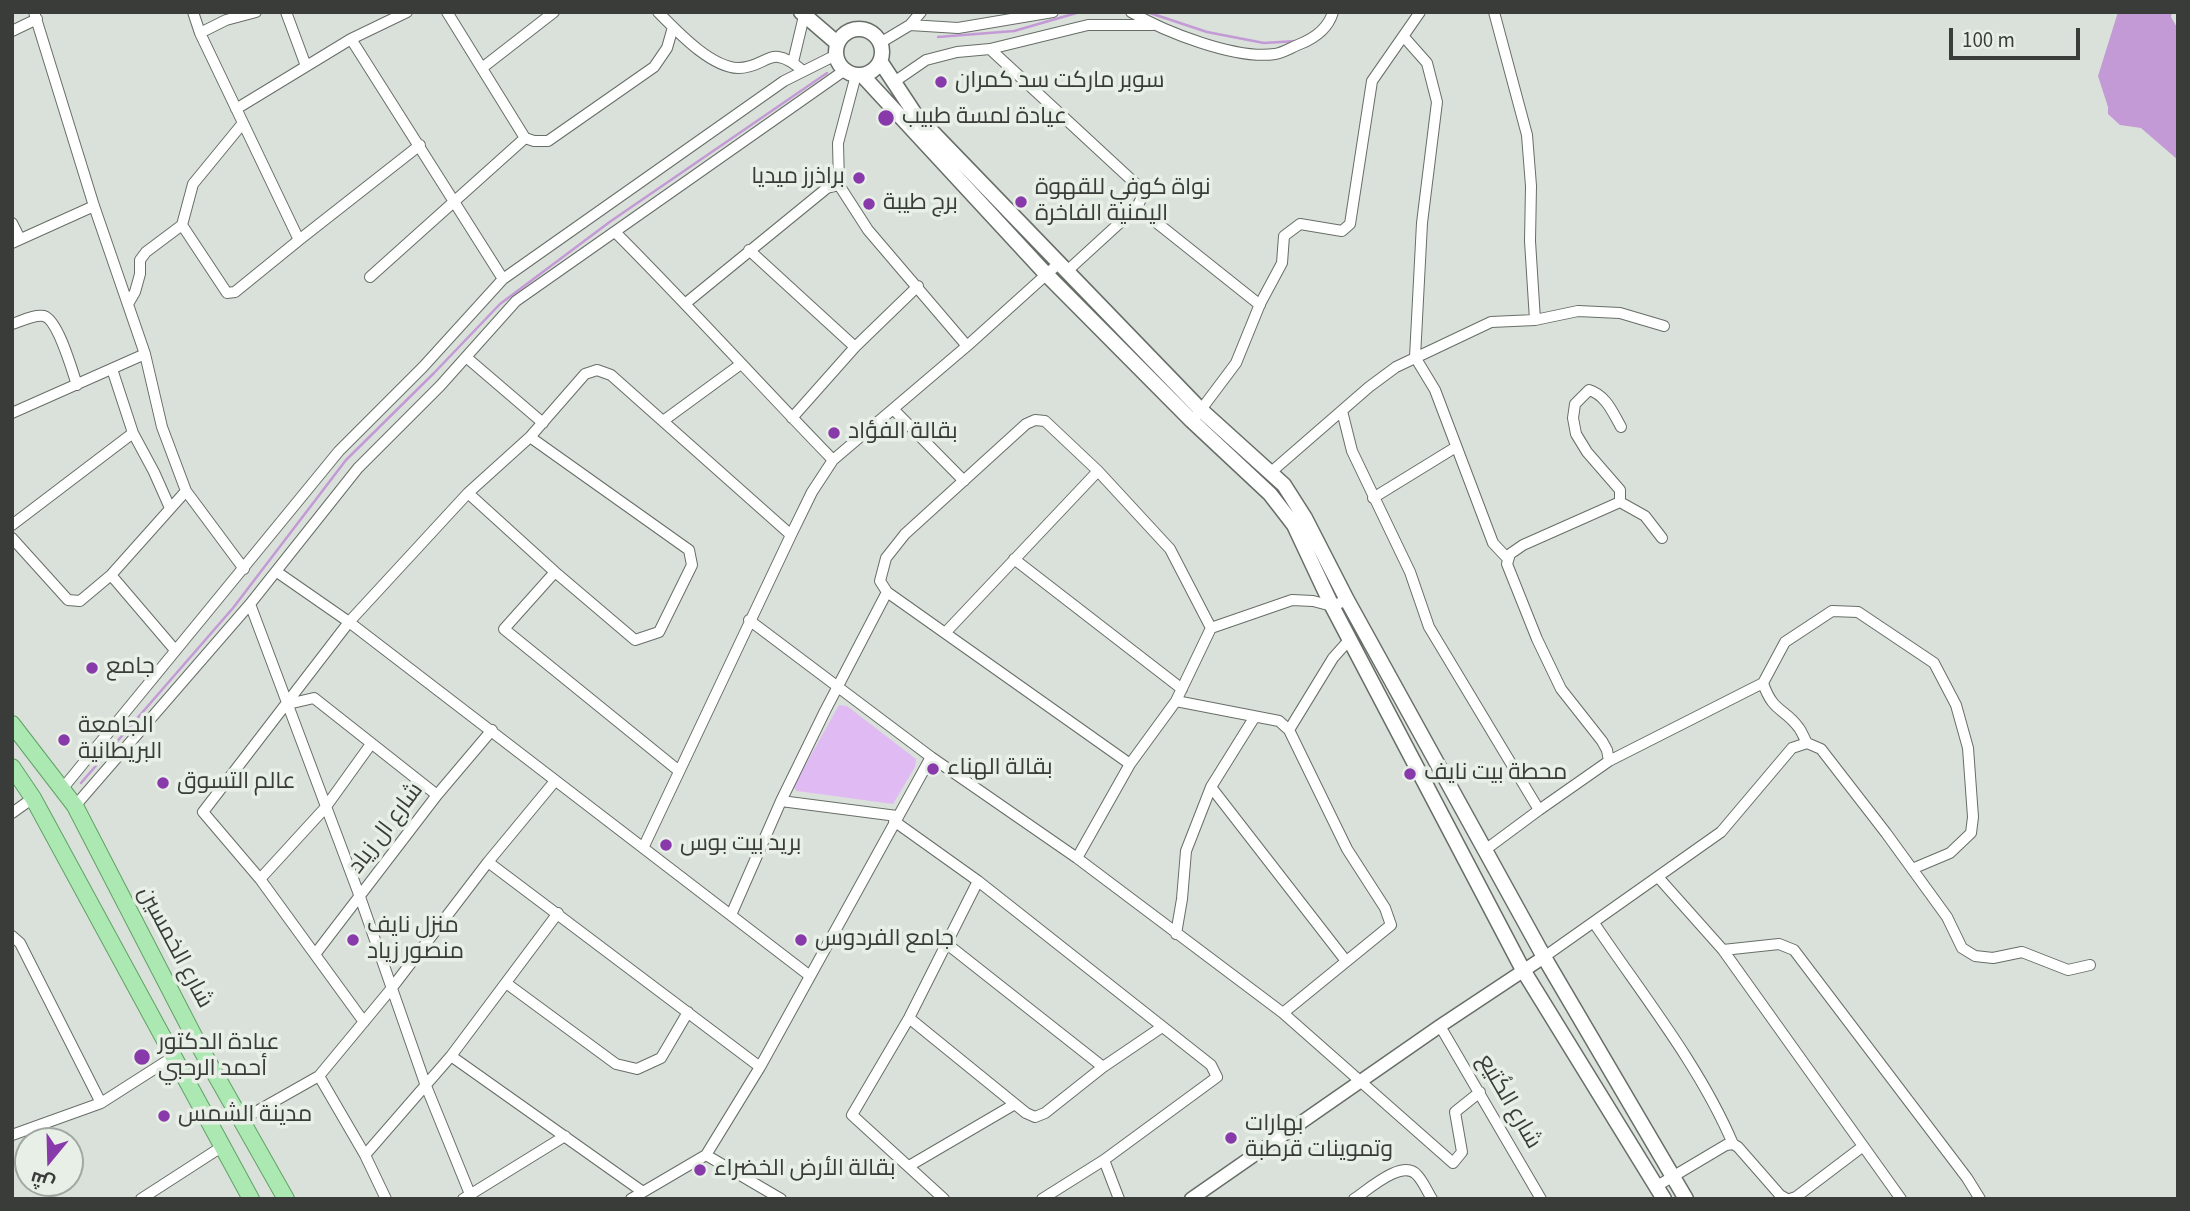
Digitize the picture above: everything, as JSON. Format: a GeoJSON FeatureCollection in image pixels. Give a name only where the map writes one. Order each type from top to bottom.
{"type":"FeatureCollection","features":[{"type":"Feature","properties":{"kind":"main road"},"geometry":{"type":"LineString","coordinates":[[807,13],[840,43],[854,73],[1046,274],[1197,415],[1284,485],[1305,517],[1347,600],[1544,957],[1686,1199]]}},
{"type":"Feature","properties":{"kind":"main road"},"geometry":{"type":"LineString","coordinates":[[840,43],[856,29],[868,30],[880,43],[880,61],[915,114],[1062,268],[1270,494],[1294,525],[1332,606],[1523,970],[1660,1193]]}},
{"type":"Feature","properties":{"kind":"main road"},"geometry":{"type":"LineString","coordinates":[[854,73],[873,70],[880,61]]}},
{"type":"Feature","properties":{"kind":"main road","name":"شارع الخمسين"},"geometry":{"type":"LineString","coordinates":[[12,724],[75,807],[197,1042],[286,1199]]}},
{"type":"Feature","properties":{"kind":"main road"},"geometry":{"type":"LineString","coordinates":[[12,767],[33,798],[251,1199]]}},
{"type":"Feature","properties":{"kind":"main road"},"geometry":{"type":"LineString","coordinates":[[118,954],[144,942]]}},
{"type":"Feature","properties":{"kind":"street"},"geometry":{"type":"LineString","coordinates":[[193,12],[200,33],[299,240]]}},
{"type":"Feature","properties":{"kind":"street"},"geometry":{"type":"LineString","coordinates":[[200,33],[226,20],[256,12]]}},
{"type":"Feature","properties":{"kind":"street"},"geometry":{"type":"LineString","coordinates":[[286,12],[306,66]]}},
{"type":"Feature","properties":{"kind":"street"},"geometry":{"type":"LineString","coordinates":[[236,109],[351,39],[407,12]]}},
{"type":"Feature","properties":{"kind":"street"},"geometry":{"type":"LineString","coordinates":[[447,12],[525,138],[534,141],[548,141],[654,67],[667,48],[673,27]]}},
{"type":"Feature","properties":{"kind":"street"},"geometry":{"type":"LineString","coordinates":[[482,68],[554,12]]}},
{"type":"Feature","properties":{"kind":"street"},"geometry":{"type":"LineString","coordinates":[[658,12],[721,64],[746,67],[771,57],[787,59],[803,71]]}},
{"type":"Feature","properties":{"kind":"street"},"geometry":{"type":"LineString","coordinates":[[880,43],[909,25],[921,12]]}},
{"type":"Feature","properties":{"kind":"street"},"geometry":{"type":"LineString","coordinates":[[909,25],[958,28],[1053,12]]}},
{"type":"Feature","properties":{"kind":"street"},"geometry":{"type":"LineString","coordinates":[[1131,12],[1153,25],[1232,52],[1275,54],[1314,38],[1330,22],[1333,12]]}},
{"type":"Feature","properties":{"kind":"street"},"geometry":{"type":"LineString","coordinates":[[1197,415],[1236,363],[1260,305],[1282,263],[1284,236],[1300,224],[1342,231],[1350,224],[1372,81],[1420,12]]}},
{"type":"Feature","properties":{"kind":"street"},"geometry":{"type":"LineString","coordinates":[[1494,12],[1527,135],[1535,320]]}},
{"type":"Feature","properties":{"kind":"street"},"geometry":{"type":"LineString","coordinates":[[793,62],[807,13]]}},
{"type":"Feature","properties":{"kind":"street"},"geometry":{"type":"LineString","coordinates":[[12,31],[36,16],[94,206],[145,354],[162,428],[186,491],[244,569]]}},
{"type":"Feature","properties":{"kind":"street"},"geometry":{"type":"LineString","coordinates":[[894,82],[926,60],[957,52],[990,49],[1088,25],[1153,25]]}},
{"type":"Feature","properties":{"kind":"street"},"geometry":{"type":"LineString","coordinates":[[1404,37],[1427,63],[1437,102],[1422,223],[1415,357],[1435,390],[1493,543],[1508,559]]}},
{"type":"Feature","properties":{"kind":"street"},"geometry":{"type":"LineString","coordinates":[[351,39],[503,279]]}},
{"type":"Feature","properties":{"kind":"street"},"geometry":{"type":"LineString","coordinates":[[63,788],[339,451],[423,367],[503,279],[840,43]]}},
{"type":"Feature","properties":{"kind":"street"},"geometry":{"type":"LineString","coordinates":[[644,846],[790,535],[812,492],[834,460],[1046,274],[1062,268],[1137,207],[1142,197],[1138,186],[990,49]]}},
{"type":"Feature","properties":{"kind":"street"},"geometry":{"type":"LineString","coordinates":[[854,73],[838,143],[839,185],[868,229],[967,346]]}},
{"type":"Feature","properties":{"kind":"street"},"geometry":{"type":"LineString","coordinates":[[75,807],[277,572],[358,468],[516,302],[854,73]]}},
{"type":"Feature","properties":{"kind":"street"},"geometry":{"type":"LineString","coordinates":[[128,304],[140,274],[140,260],[146,252],[182,226],[193,184],[243,122]]}},
{"type":"Feature","properties":{"kind":"street"},"geometry":{"type":"LineString","coordinates":[[370,277],[525,138]]}},
{"type":"Feature","properties":{"kind":"street"},"geometry":{"type":"LineString","coordinates":[[182,226],[227,293],[235,292],[420,145]]}},
{"type":"Feature","properties":{"kind":"street"},"geometry":{"type":"LineString","coordinates":[[687,303],[827,188],[839,185]]}},
{"type":"Feature","properties":{"kind":"street"},"geometry":{"type":"LineString","coordinates":[[12,223],[16,241],[94,206]]}},
{"type":"Feature","properties":{"kind":"street"},"geometry":{"type":"LineString","coordinates":[[1137,207],[1260,305]]}},
{"type":"Feature","properties":{"kind":"street"},"geometry":{"type":"LineString","coordinates":[[615,233],[687,303],[741,364],[834,460]]}},
{"type":"Feature","properties":{"kind":"street"},"geometry":{"type":"LineString","coordinates":[[749,250],[855,346]]}},
{"type":"Feature","properties":{"kind":"street"},"geometry":{"type":"LineString","coordinates":[[792,418],[855,346],[918,286]]}},
{"type":"Feature","properties":{"kind":"street"},"geometry":{"type":"LineString","coordinates":[[1270,473],[1396,367],[1491,322],[1535,320],[1578,311],[1620,313],[1664,327]]}},
{"type":"Feature","properties":{"kind":"street"},"geometry":{"type":"LineString","coordinates":[[12,324],[31,317],[45,316],[54,323],[77,385]]}},
{"type":"Feature","properties":{"kind":"street"},"geometry":{"type":"LineString","coordinates":[[12,413],[145,354]]}},
{"type":"Feature","properties":{"kind":"street"},"geometry":{"type":"LineString","coordinates":[[466,357],[543,423]]}},
{"type":"Feature","properties":{"kind":"street"},"geometry":{"type":"LineString","coordinates":[[663,421],[741,364]]}},
{"type":"Feature","properties":{"kind":"street"},"geometry":{"type":"LineString","coordinates":[[112,369],[133,433],[155,472],[170,509]]}},
{"type":"Feature","properties":{"kind":"street"},"geometry":{"type":"LineString","coordinates":[[364,1022],[261,879],[203,812],[349,622],[468,493],[530,437],[585,374],[597,370],[611,375],[790,535]]}},
{"type":"Feature","properties":{"kind":"street"},"geometry":{"type":"LineString","coordinates":[[1620,502],[1620,490],[1587,452],[1576,434],[1573,418],[1575,404],[1589,390],[1597,392],[1621,427]]}},
{"type":"Feature","properties":{"kind":"street"},"geometry":{"type":"LineString","coordinates":[[894,410],[964,481]]}},
{"type":"Feature","properties":{"kind":"street"},"geometry":{"type":"LineString","coordinates":[[1342,411],[1352,451],[1409,572],[1429,627],[1539,810]]}},
{"type":"Feature","properties":{"kind":"street"},"geometry":{"type":"LineString","coordinates":[[1130,764],[887,592],[880,580],[886,558],[905,534],[1026,424],[1035,419],[1045,421],[1098,471],[1170,549],[1211,628]]}},
{"type":"Feature","properties":{"kind":"street"},"geometry":{"type":"LineString","coordinates":[[12,524],[133,433]]}},
{"type":"Feature","properties":{"kind":"street"},"geometry":{"type":"LineString","coordinates":[[468,493],[635,640],[659,632],[692,565],[689,551],[530,437]]}},
{"type":"Feature","properties":{"kind":"street"},"geometry":{"type":"LineString","coordinates":[[1373,498],[1456,447]]}},
{"type":"Feature","properties":{"kind":"street"},"geometry":{"type":"LineString","coordinates":[[945,633],[1098,471]]}},
{"type":"Feature","properties":{"kind":"street"},"geometry":{"type":"LineString","coordinates":[[12,538],[68,600],[80,601],[111,575],[186,491]]}},
{"type":"Feature","properties":{"kind":"street"},"geometry":{"type":"LineString","coordinates":[[1620,502],[1645,516],[1662,538]]}},
{"type":"Feature","properties":{"kind":"street"},"geometry":{"type":"LineString","coordinates":[[1609,761],[1602,741],[1562,689],[1537,639],[1507,564],[1510,554],[1523,545],[1620,502]]}},
{"type":"Feature","properties":{"kind":"street"},"geometry":{"type":"LineString","coordinates":[[1014,559],[1182,689]]}},
{"type":"Feature","properties":{"kind":"street"},"geometry":{"type":"LineString","coordinates":[[277,572],[349,622],[492,730],[810,976]]}},
{"type":"Feature","properties":{"kind":"street"},"geometry":{"type":"LineString","coordinates":[[555,572],[504,629],[679,771]]}},
{"type":"Feature","properties":{"kind":"street"},"geometry":{"type":"LineString","coordinates":[[111,575],[175,650]]}},
{"type":"Feature","properties":{"kind":"street"},"geometry":{"type":"LineString","coordinates":[[731,915],[780,801],[887,592]]}},
{"type":"Feature","properties":{"kind":"street"},"geometry":{"type":"LineString","coordinates":[[1077,858],[1130,764],[1176,701],[1211,628],[1292,600],[1313,601],[1332,606],[1347,600]]}},
{"type":"Feature","properties":{"kind":"street"},"geometry":{"type":"LineString","coordinates":[[250,604],[360,897],[468,1198],[565,1136]]}},
{"type":"Feature","properties":{"kind":"street"},"geometry":{"type":"LineString","coordinates":[[1485,850],[1609,761],[1763,683],[1785,642],[1832,611],[1858,612],[1934,663],[1955,705],[1969,748],[1973,817],[1971,833],[1950,853],[1912,869]]}},
{"type":"Feature","properties":{"kind":"street"},"geometry":{"type":"LineString","coordinates":[[749,620],[931,757],[1077,858],[1283,1013],[1453,1163],[1462,1152],[1455,1112],[1480,1093]]}},
{"type":"Feature","properties":{"kind":"street"},"geometry":{"type":"LineString","coordinates":[[1289,730],[1333,658],[1350,639]]}},
{"type":"Feature","properties":{"kind":"street"},"geometry":{"type":"LineString","coordinates":[[1763,683],[1776,708],[1798,726],[1807,743],[1821,749],[1912,869],[1947,917],[1962,948],[1975,956],[1993,958],[2022,951],[2068,970],[2090,965]]}},
{"type":"Feature","properties":{"kind":"street"},"geometry":{"type":"LineString","coordinates":[[288,704],[313,698],[437,795]]}},
{"type":"Feature","properties":{"kind":"street"},"geometry":{"type":"LineString","coordinates":[[1176,701],[1279,721],[1289,730],[1348,849],[1385,908],[1391,925],[1283,1013]]}},
{"type":"Feature","properties":{"kind":"street"},"geometry":{"type":"LineString","coordinates":[[1176,934],[1186,851],[1211,787],[1254,718]]}},
{"type":"Feature","properties":{"kind":"street","name":"شارع ال زياد"},"geometry":{"type":"LineString","coordinates":[[316,953],[437,795],[492,730]]}},
{"type":"Feature","properties":{"kind":"street"},"geometry":{"type":"LineString","coordinates":[[1191,1199],[1594,923],[1721,832],[1792,748],[1807,743]]}},
{"type":"Feature","properties":{"kind":"street"},"geometry":{"type":"LineString","coordinates":[[261,879],[325,808],[371,744]]}},
{"type":"Feature","properties":{"kind":"street"},"geometry":{"type":"LineString","coordinates":[[631,1199],[706,1155],[760,1067],[931,757]]}},
{"type":"Feature","properties":{"kind":"street"},"geometry":{"type":"LineString","coordinates":[[243,1119],[319,1076],[555,781]]}},
{"type":"Feature","properties":{"kind":"street"},"geometry":{"type":"LineString","coordinates":[[1211,787],[1346,961]]}},
{"type":"Feature","properties":{"kind":"street"},"geometry":{"type":"LineString","coordinates":[[12,813],[33,798]]}},
{"type":"Feature","properties":{"kind":"street"},"geometry":{"type":"LineString","coordinates":[[780,801],[896,819],[1211,1065],[1217,1077],[1104,1160],[1042,1199]]}},
{"type":"Feature","properties":{"kind":"street"},"geometry":{"type":"LineString","coordinates":[[488,862],[760,1067]]}},
{"type":"Feature","properties":{"kind":"street"},"geometry":{"type":"LineString","coordinates":[[1658,877],[1723,950],[1900,1199]]}},
{"type":"Feature","properties":{"kind":"street"},"geometry":{"type":"LineString","coordinates":[[944,1199],[852,1115],[909,1018],[978,881]]}},
{"type":"Feature","properties":{"kind":"street"},"geometry":{"type":"LineString","coordinates":[[365,1155],[451,1056],[558,913]]}},
{"type":"Feature","properties":{"kind":"street"},"geometry":{"type":"LineString","coordinates":[[1594,923],[1675,1042],[1721,1116],[1732,1144]]}},
{"type":"Feature","properties":{"kind":"street"},"geometry":{"type":"LineString","coordinates":[[12,936],[20,943],[101,1103]]}},
{"type":"Feature","properties":{"kind":"street"},"geometry":{"type":"LineString","coordinates":[[947,944],[1103,1067]]}},
{"type":"Feature","properties":{"kind":"street"},"geometry":{"type":"LineString","coordinates":[[1723,950],[1779,944],[1794,950],[1959,1167],[1980,1199]]}},
{"type":"Feature","properties":{"kind":"street"},"geometry":{"type":"LineString","coordinates":[[506,983],[616,1064],[637,1069],[661,1058],[688,1012]]}},
{"type":"Feature","properties":{"kind":"street"},"geometry":{"type":"LineString","coordinates":[[909,1018],[1015,1104],[1035,1117],[1045,1113],[1103,1067],[1162,1027]]}},
{"type":"Feature","properties":{"kind":"street","name":"شارع الكُتيع"},"geometry":{"type":"LineString","coordinates":[[1440,1026],[1541,1199]]}},
{"type":"Feature","properties":{"kind":"street"},"geometry":{"type":"LineString","coordinates":[[451,1056],[643,1192]]}},
{"type":"Feature","properties":{"kind":"street"},"geometry":{"type":"LineString","coordinates":[[12,1135],[101,1103],[173,1057]]}},
{"type":"Feature","properties":{"kind":"street"},"geometry":{"type":"LineString","coordinates":[[319,1076],[365,1155],[386,1199]]}},
{"type":"Feature","properties":{"kind":"street"},"geometry":{"type":"LineString","coordinates":[[909,1166],[1015,1104]]}},
{"type":"Feature","properties":{"kind":"street"},"geometry":{"type":"LineString","coordinates":[[1660,1193],[1673,1177],[1732,1144],[1738,1147],[1780,1195],[1788,1199],[1796,1197],[1862,1147]]}},
{"type":"Feature","properties":{"kind":"street"},"geometry":{"type":"LineString","coordinates":[[141,1199],[223,1146]]}},
{"type":"Feature","properties":{"kind":"street"},"geometry":{"type":"LineString","coordinates":[[706,1155],[781,1199]]}},
{"type":"Feature","properties":{"kind":"street"},"geometry":{"type":"LineString","coordinates":[[1104,1160],[1119,1199]]}},
{"type":"Feature","properties":{"kind":"street"},"geometry":{"type":"LineString","coordinates":[[1354,1199],[1397,1170],[1408,1169],[1416,1172],[1432,1199]]}},
{"type":"Feature","properties":{"kind":"shaded area"},"geometry":{"type":"Polygon","coordinates":[[[2118,12],[2172,12],[2171,17],[2178,29],[2178,160],[2141,128],[2120,125],[2108,114],[2098,76],[2118,12]]]}},
{"type":"Feature","properties":{"kind":"shaded area"},"geometry":{"type":"Polygon","coordinates":[[[839,705],[847,706],[916,759],[915,767],[893,804],[797,791],[793,787],[839,705]]]}},
{"type":"Feature","properties":{"kind":"waterway"},"geometry":{"type":"LineString","coordinates":[[938,37],[1014,31],[1080,12]]}},
{"type":"Feature","properties":{"kind":"waterway"},"geometry":{"type":"LineString","coordinates":[[1147,12],[1207,32],[1264,43],[1296,41]]}},
{"type":"Feature","properties":{"kind":"waterway"},"geometry":{"type":"LineString","coordinates":[[81,783],[233,608],[346,460],[500,304],[611,221],[827,73]]}},
{"type":"Feature","properties":{"kind":"place","name":"سوبر ماركت سد كمران"},"geometry":{"type":"Point","coordinates":[941,82]}},
{"type":"Feature","properties":{"kind":"place","name":"عيادة لمسة طبيب"},"geometry":{"type":"Point","coordinates":[886,118]}},
{"type":"Feature","properties":{"kind":"place","name":"براذرز ميديا"},"geometry":{"type":"Point","coordinates":[859,178]}},
{"type":"Feature","properties":{"kind":"place","name":"نواة كوفي للقهوة اليمنية الفاخرة"},"geometry":{"type":"Point","coordinates":[1021,202]}},
{"type":"Feature","properties":{"kind":"place","name":"برج طيبة"},"geometry":{"type":"Point","coordinates":[869,204]}},
{"type":"Feature","properties":{"kind":"place","name":"بقالة الفؤاد"},"geometry":{"type":"Point","coordinates":[834,433]}},
{"type":"Feature","properties":{"kind":"place","name":"جامع"},"geometry":{"type":"Point","coordinates":[92,668]}},
{"type":"Feature","properties":{"kind":"place","name":"الجامعة البريطانية"},"geometry":{"type":"Point","coordinates":[64,740]}},
{"type":"Feature","properties":{"kind":"place","name":"بقالة الهناء"},"geometry":{"type":"Point","coordinates":[933,769]}},
{"type":"Feature","properties":{"kind":"place","name":"محطة بيت نايف"},"geometry":{"type":"Point","coordinates":[1410,774]}},
{"type":"Feature","properties":{"kind":"place","name":"عالم التسوق"},"geometry":{"type":"Point","coordinates":[163,783]}},
{"type":"Feature","properties":{"kind":"place","name":"بريد بيت بوس"},"geometry":{"type":"Point","coordinates":[666,845]}},
{"type":"Feature","properties":{"kind":"place","name":"منزل نايف منصور زياد"},"geometry":{"type":"Point","coordinates":[353,940]}},
{"type":"Feature","properties":{"kind":"place","name":"جامع الفردوس"},"geometry":{"type":"Point","coordinates":[801,940]}},
{"type":"Feature","properties":{"kind":"place","name":"عيادة الدكتور أحمد الرحبي"},"geometry":{"type":"Point","coordinates":[142,1057]}},
{"type":"Feature","properties":{"kind":"place","name":"مدينة الشمس"},"geometry":{"type":"Point","coordinates":[164,1116]}},
{"type":"Feature","properties":{"kind":"place","name":"بهارات وتموينات قرطبة"},"geometry":{"type":"Point","coordinates":[1231,1138]}},
{"type":"Feature","properties":{"kind":"place","name":"بقالة الأرض الخضراء"},"geometry":{"type":"Point","coordinates":[700,1170]}}]}
